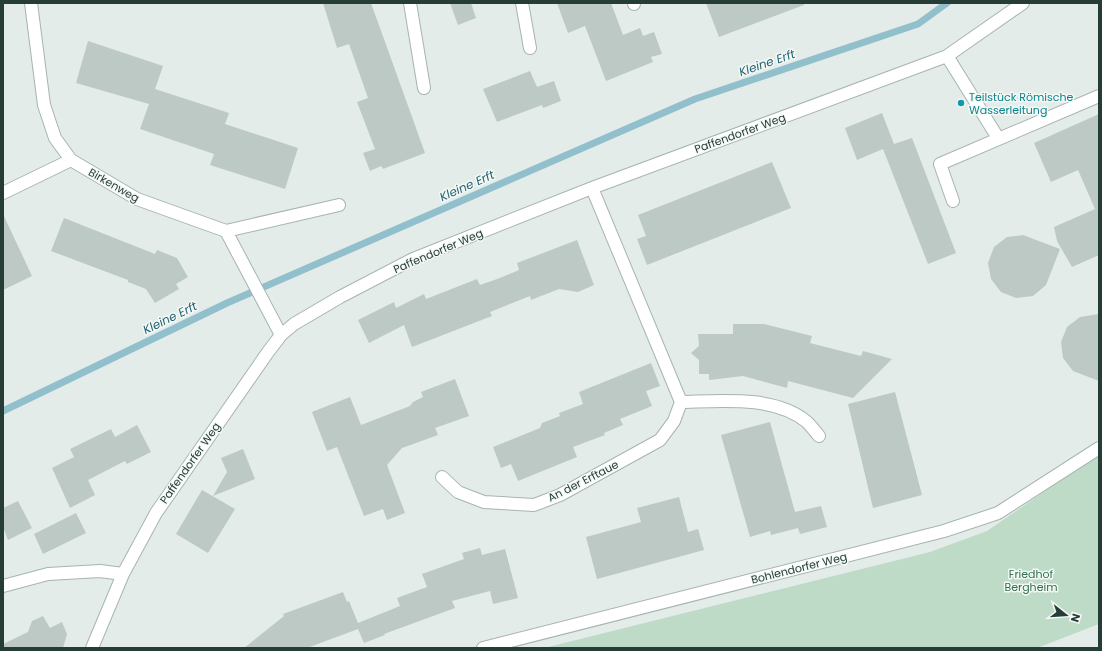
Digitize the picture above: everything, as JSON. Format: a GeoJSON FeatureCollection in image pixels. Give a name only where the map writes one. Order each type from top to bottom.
{"type":"FeatureCollection","features":[{"type":"Feature","properties":{"kind":"street","name":"Birkenweg"},"geometry":{"type":"LineString","coordinates":[[31,3],[44,105],[55,138],[71,160],[137,199],[226,231]]}},
{"type":"Feature","properties":{"kind":"street"},"geometry":{"type":"LineString","coordinates":[[410,3],[424,88]]}},
{"type":"Feature","properties":{"kind":"street"},"geometry":{"type":"LineString","coordinates":[[522,3],[530,48]]}},
{"type":"Feature","properties":{"kind":"street","name":"Paffendorfer Weg"},"geometry":{"type":"LineString","coordinates":[[92,648],[123,574],[156,513],[280,335],[294,324],[340,297],[413,259],[592,188],[947,56],[1023,3]]}},
{"type":"Feature","properties":{"kind":"street"},"geometry":{"type":"LineString","coordinates":[[947,56],[998,138]]}},
{"type":"Feature","properties":{"kind":"street"},"geometry":{"type":"LineString","coordinates":[[952,201],[940,164],[1099,96]]}},
{"type":"Feature","properties":{"kind":"street"},"geometry":{"type":"LineString","coordinates":[[3,192],[71,160]]}},
{"type":"Feature","properties":{"kind":"street"},"geometry":{"type":"LineString","coordinates":[[592,188],[681,402],[738,400],[782,408],[806,422],[819,436]]}},
{"type":"Feature","properties":{"kind":"street"},"geometry":{"type":"LineString","coordinates":[[280,335],[226,231],[339,205]]}},
{"type":"Feature","properties":{"kind":"street","name":"An der Erftaue"},"geometry":{"type":"LineString","coordinates":[[442,477],[458,492],[484,502],[534,505],[560,495],[660,440],[674,421],[681,402]]}},
{"type":"Feature","properties":{"kind":"street","name":"Bohlendorfer Weg"},"geometry":{"type":"LineString","coordinates":[[483,648],[964,525],[998,514],[1099,448]]}},
{"type":"Feature","properties":{"kind":"street"},"geometry":{"type":"LineString","coordinates":[[3,586],[48,574],[100,570],[123,574]]}},
{"type":"Feature","properties":{"kind":"green space","name":"Friedhof Bergheim"},"geometry":{"type":"Polygon","coordinates":[[[1099,454],[1099,624],[1037,648],[544,648],[930,552],[987,531],[1099,454]]]}},
{"type":"Feature","properties":{"kind":"building"},"geometry":{"type":"Polygon","coordinates":[[[323,3],[371,3],[425,153],[383,169],[381,166],[370,171],[363,153],[375,149],[357,102],[368,98],[349,44],[337,48],[323,3]]]}},
{"type":"Feature","properties":{"kind":"building"},"geometry":{"type":"Polygon","coordinates":[[[450,3],[471,3],[476,18],[458,25],[450,3]]]}},
{"type":"Feature","properties":{"kind":"building"},"geometry":{"type":"Polygon","coordinates":[[[557,3],[611,3],[623,35],[640,28],[643,36],[654,32],[662,54],[651,57],[653,62],[606,81],[585,26],[568,33],[557,3]]]}},
{"type":"Feature","properties":{"kind":"building"},"geometry":{"type":"Polygon","coordinates":[[[706,3],[804,3],[804,5],[719,37],[706,3]]]}},
{"type":"Feature","properties":{"kind":"building"},"geometry":{"type":"Polygon","coordinates":[[[88,41],[163,66],[155,89],[229,113],[225,124],[298,148],[285,189],[210,165],[214,154],[140,129],[149,104],[76,83],[88,41]]]}},
{"type":"Feature","properties":{"kind":"building"},"geometry":{"type":"Polygon","coordinates":[[[530,71],[537,87],[554,81],[561,101],[543,108],[542,105],[497,122],[483,89],[530,71]]]}},
{"type":"Feature","properties":{"kind":"building"},"geometry":{"type":"Polygon","coordinates":[[[882,113],[894,144],[912,138],[956,253],[928,264],[883,149],[857,160],[845,128],[882,113]]]}},
{"type":"Feature","properties":{"kind":"building"},"geometry":{"type":"Polygon","coordinates":[[[1099,114],[1099,255],[1072,267],[1057,241],[1054,227],[1095,209],[1078,170],[1051,182],[1034,143],[1099,114]]]}},
{"type":"Feature","properties":{"kind":"building"},"geometry":{"type":"Polygon","coordinates":[[[772,162],[791,208],[647,265],[637,239],[646,236],[638,215],[772,162]]]}},
{"type":"Feature","properties":{"kind":"building"},"geometry":{"type":"Polygon","coordinates":[[[3,214],[32,276],[3,290],[3,214]]]}},
{"type":"Feature","properties":{"kind":"building"},"geometry":{"type":"Polygon","coordinates":[[[64,218],[155,254],[157,250],[177,258],[188,277],[176,284],[179,289],[155,303],[146,289],[128,282],[128,280],[51,251],[64,218]]]}},
{"type":"Feature","properties":{"kind":"building"},"geometry":{"type":"Polygon","coordinates":[[[1023,235],[1060,249],[1046,285],[1033,296],[1016,298],[1001,292],[991,279],[988,263],[994,247],[1007,237],[1023,235]]]}},
{"type":"Feature","properties":{"kind":"building"},"geometry":{"type":"Polygon","coordinates":[[[577,240],[594,285],[578,292],[559,289],[531,300],[530,296],[490,312],[492,316],[412,347],[404,325],[369,343],[358,320],[394,302],[396,308],[424,294],[426,299],[477,279],[480,285],[500,278],[519,270],[517,263],[577,240]]]}},
{"type":"Feature","properties":{"kind":"building"},"geometry":{"type":"Polygon","coordinates":[[[1099,314],[1099,381],[1073,371],[1063,358],[1061,342],[1067,327],[1080,317],[1099,314]]]}},
{"type":"Feature","properties":{"kind":"building"},"geometry":{"type":"Polygon","coordinates":[[[733,324],[764,324],[812,336],[810,343],[861,356],[863,351],[892,359],[853,398],[788,381],[787,388],[743,376],[709,380],[709,374],[699,374],[699,360],[691,353],[699,346],[698,334],[733,334],[733,324]]]}},
{"type":"Feature","properties":{"kind":"building"},"geometry":{"type":"Polygon","coordinates":[[[651,363],[660,386],[646,391],[652,406],[620,419],[623,425],[604,433],[605,435],[573,447],[577,457],[518,481],[511,464],[501,468],[493,447],[540,428],[542,423],[560,416],[559,413],[583,404],[579,392],[651,363]]]}},
{"type":"Feature","properties":{"kind":"building"},"geometry":{"type":"Polygon","coordinates":[[[455,379],[469,416],[435,428],[438,435],[402,448],[387,465],[405,513],[387,520],[383,509],[364,516],[337,447],[327,451],[312,412],[350,397],[361,425],[410,406],[413,402],[423,397],[421,392],[455,379]]]}},
{"type":"Feature","properties":{"kind":"building"},"geometry":{"type":"Polygon","coordinates":[[[895,392],[922,495],[873,508],[848,404],[895,392]]]}},
{"type":"Feature","properties":{"kind":"building"},"geometry":{"type":"Polygon","coordinates":[[[770,422],[795,512],[821,506],[827,527],[800,534],[798,528],[771,535],[770,531],[750,537],[721,435],[770,422]]]}},
{"type":"Feature","properties":{"kind":"building"},"geometry":{"type":"Polygon","coordinates":[[[137,425],[151,452],[127,464],[125,461],[88,480],[95,495],[70,508],[52,468],[74,457],[70,449],[111,429],[115,437],[137,425]]]}},
{"type":"Feature","properties":{"kind":"building"},"geometry":{"type":"Polygon","coordinates":[[[243,449],[255,479],[213,496],[227,472],[221,458],[243,449]]]}},
{"type":"Feature","properties":{"kind":"building"},"geometry":{"type":"Polygon","coordinates":[[[202,490],[235,509],[208,553],[176,534],[202,490]]]}},
{"type":"Feature","properties":{"kind":"building"},"geometry":{"type":"Polygon","coordinates":[[[679,497],[688,532],[698,529],[704,550],[597,579],[586,537],[641,522],[637,508],[679,497]]]}},
{"type":"Feature","properties":{"kind":"building"},"geometry":{"type":"Polygon","coordinates":[[[18,501],[32,528],[8,540],[3,527],[3,508],[18,501]]]}},
{"type":"Feature","properties":{"kind":"building"},"geometry":{"type":"Polygon","coordinates":[[[76,513],[86,533],[43,554],[34,534],[76,513]]]}},
{"type":"Feature","properties":{"kind":"building"},"geometry":{"type":"Polygon","coordinates":[[[480,548],[482,555],[505,549],[518,598],[493,604],[490,591],[452,601],[455,608],[384,634],[385,635],[364,643],[358,629],[307,648],[244,648],[284,616],[283,614],[343,592],[347,602],[349,601],[358,623],[400,606],[397,598],[427,587],[422,574],[464,559],[462,553],[480,548]]]}},
{"type":"Feature","properties":{"kind":"building"},"geometry":{"type":"Polygon","coordinates":[[[43,616],[50,628],[62,622],[67,634],[63,648],[3,648],[3,644],[28,632],[32,621],[43,616]]]}},
{"type":"Feature","properties":{"kind":"waterway","name":"Kleine Erft"},"geometry":{"type":"LineString","coordinates":[[3,411],[227,303],[695,99],[918,24],[947,3]]}},
{"type":"Feature","properties":{"kind":"place","name":"Teilstück Römische Wasserleitung"},"geometry":{"type":"Point","coordinates":[961,103]}}]}
